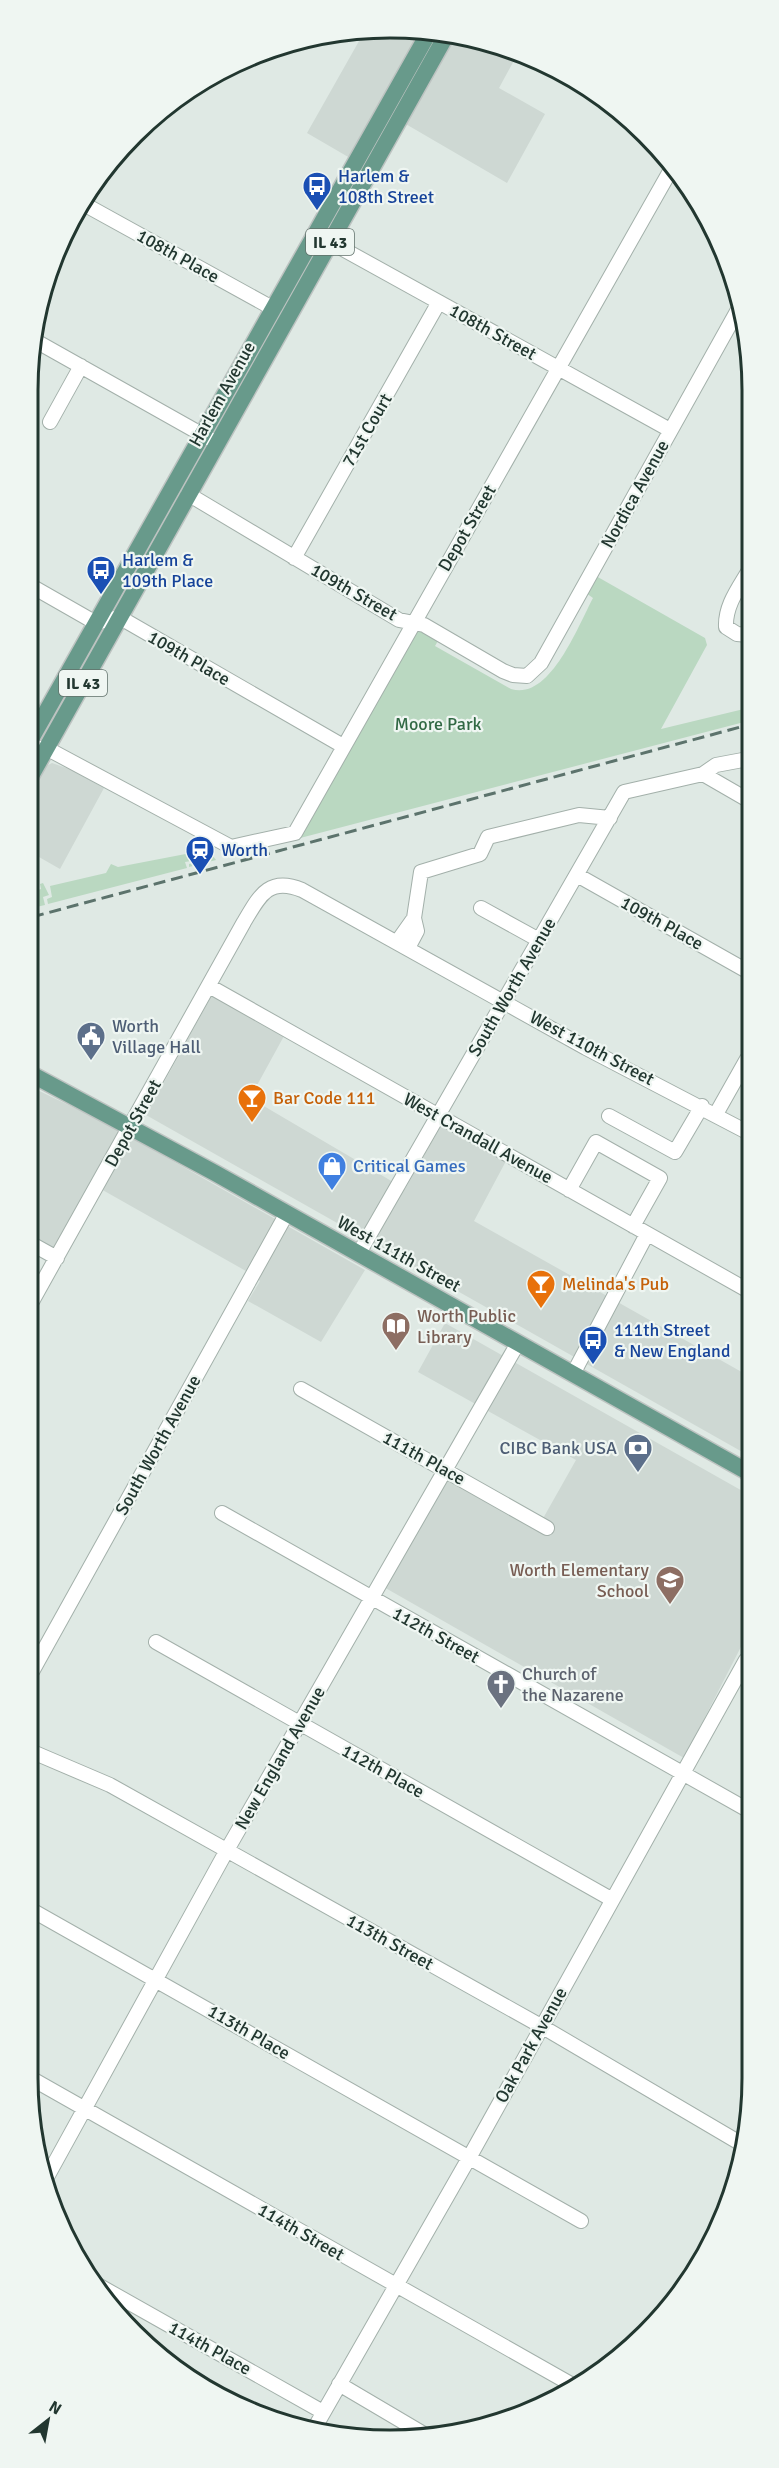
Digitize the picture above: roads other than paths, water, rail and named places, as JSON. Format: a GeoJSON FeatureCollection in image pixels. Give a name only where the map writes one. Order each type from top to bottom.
{"type":"FeatureCollection","features":[{"type":"Feature","properties":{"kind":"main road","name":"Harlem Avenue"},"geometry":{"type":"LineString","coordinates":[[39,748],[119,618],[188,494],[210,439],[274,309],[323,238],[425,40]]}},
{"type":"Feature","properties":{"kind":"main road","name":"Harlem Avenue"},"geometry":{"type":"LineString","coordinates":[[38,726],[96,622],[210,439],[323,238],[442,42]]}},
{"type":"Feature","properties":{"kind":"main road","name":"West 111th Street"},"geometry":{"type":"LineString","coordinates":[[38,1078],[287,1213],[742,1469]]}},
{"type":"Feature","properties":{"kind":"street","name":"Depot Street"},"geometry":{"type":"LineString","coordinates":[[39,748],[231,847],[295,833],[412,622],[559,369],[668,174]]}},
{"type":"Feature","properties":{"kind":"street","name":"108th Place"},"geometry":{"type":"LineString","coordinates":[[89,207],[274,309]]}},
{"type":"Feature","properties":{"kind":"street","name":"108th Street"},"geometry":{"type":"LineString","coordinates":[[323,238],[670,430]]}},
{"type":"Feature","properties":{"kind":"street","name":"71st Court"},"geometry":{"type":"LineString","coordinates":[[294,558],[439,302]]}},
{"type":"Feature","properties":{"kind":"street","name":"Nordica Avenue"},"geometry":{"type":"LineString","coordinates":[[527,676],[542,663],[734,317]]}},
{"type":"Feature","properties":{"kind":"street"},"geometry":{"type":"LineString","coordinates":[[41,344],[210,439]]}},
{"type":"Feature","properties":{"kind":"street"},"geometry":{"type":"LineString","coordinates":[[50,422],[81,366]]}},
{"type":"Feature","properties":{"kind":"street","name":"109th Street"},"geometry":{"type":"LineString","coordinates":[[188,494],[399,620],[424,625],[513,675],[527,676]]}},
{"type":"Feature","properties":{"kind":"street"},"geometry":{"type":"LineString","coordinates":[[742,583],[727,610],[726,627],[742,634]]}},
{"type":"Feature","properties":{"kind":"street"},"geometry":{"type":"LineString","coordinates":[[38,590],[96,622],[119,618]]}},
{"type":"Feature","properties":{"kind":"street","name":"109th Place"},"geometry":{"type":"LineString","coordinates":[[119,618],[343,746]]}},
{"type":"Feature","properties":{"kind":"street","name":"South Worth Avenue"},"geometry":{"type":"LineString","coordinates":[[359,1253],[624,792],[704,774],[716,765],[742,760]]}},
{"type":"Feature","properties":{"kind":"street"},"geometry":{"type":"LineString","coordinates":[[704,774],[742,796]]}},
{"type":"Feature","properties":{"kind":"street"},"geometry":{"type":"LineString","coordinates":[[403,945],[417,931],[414,918],[421,872],[480,854],[488,837],[579,814],[610,818]]}},
{"type":"Feature","properties":{"kind":"street","name":"109th Place"},"geometry":{"type":"LineString","coordinates":[[577,875],[742,968]]}},
{"type":"Feature","properties":{"kind":"street","name":"Depot Street"},"geometry":{"type":"LineString","coordinates":[[38,1291],[260,895],[277,885]]}},
{"type":"Feature","properties":{"kind":"street","name":"West 110th Street"},"geometry":{"type":"LineString","coordinates":[[277,885],[287,885],[302,890],[596,1053],[702,1106],[742,1129]]}},
{"type":"Feature","properties":{"kind":"street"},"geometry":{"type":"LineString","coordinates":[[481,908],[539,940]]}},
{"type":"Feature","properties":{"kind":"street","name":"West Crandall Avenue"},"geometry":{"type":"LineString","coordinates":[[209,986],[742,1287]]}},
{"type":"Feature","properties":{"kind":"street"},"geometry":{"type":"LineString","coordinates":[[716,1114],[742,1068]]}},
{"type":"Feature","properties":{"kind":"street"},"geometry":{"type":"LineString","coordinates":[[609,1116],[675,1152],[702,1106]]}},
{"type":"Feature","properties":{"kind":"street"},"geometry":{"type":"LineString","coordinates":[[569,1190],[596,1142],[660,1178],[633,1226]]}},
{"type":"Feature","properties":{"kind":"street","name":"South Worth Avenue"},"geometry":{"type":"LineString","coordinates":[[38,1661],[287,1213]]}},
{"type":"Feature","properties":{"kind":"street"},"geometry":{"type":"LineString","coordinates":[[573,1374],[647,1234]]}},
{"type":"Feature","properties":{"kind":"street"},"geometry":{"type":"LineString","coordinates":[[38,1247],[57,1258]]}},
{"type":"Feature","properties":{"kind":"street","name":"New England Avenue"},"geometry":{"type":"LineString","coordinates":[[49,2171],[227,1850],[518,1343]]}},
{"type":"Feature","properties":{"kind":"street","name":"111th Place"},"geometry":{"type":"LineString","coordinates":[[301,1389],[548,1528]]}},
{"type":"Feature","properties":{"kind":"street","name":"112th Street"},"geometry":{"type":"LineString","coordinates":[[222,1513],[742,1807]]}},
{"type":"Feature","properties":{"kind":"street","name":"112th Place"},"geometry":{"type":"LineString","coordinates":[[156,1642],[611,1899]]}},
{"type":"Feature","properties":{"kind":"street","name":"Oak Park Avenue"},"geometry":{"type":"LineString","coordinates":[[317,2423],[469,2158],[611,1899],[742,1667]]}},
{"type":"Feature","properties":{"kind":"street","name":"113th Street"},"geometry":{"type":"LineString","coordinates":[[38,1755],[110,1785],[541,2026],[736,2141]]}},
{"type":"Feature","properties":{"kind":"street","name":"113th Place"},"geometry":{"type":"LineString","coordinates":[[38,1914],[581,2221]]}},
{"type":"Feature","properties":{"kind":"street","name":"114th Street"},"geometry":{"type":"LineString","coordinates":[[38,2082],[567,2382]]}},
{"type":"Feature","properties":{"kind":"street","name":"114th Place"},"geometry":{"type":"LineString","coordinates":[[109,2291],[323,2412]]}},
{"type":"Feature","properties":{"kind":"street"},"geometry":{"type":"LineString","coordinates":[[339,2384],[416,2430]]}},
{"type":"Feature","properties":{"kind":"railway"},"geometry":{"type":"LineString","coordinates":[[38,915],[742,727]]}},
{"type":"Feature","properties":{"kind":"place","name":"Harlem & 108th Street"},"geometry":{"type":"Point","coordinates":[317,212]}},
{"type":"Feature","properties":{"kind":"place","name":"Harlem & 109th Place"},"geometry":{"type":"Point","coordinates":[101,596]}},
{"type":"Feature","properties":{"kind":"place","name":"Worth"},"geometry":{"type":"Point","coordinates":[200,876]}},
{"type":"Feature","properties":{"kind":"place","name":"Worth Village Hall"},"geometry":{"type":"Point","coordinates":[91,1062]}},
{"type":"Feature","properties":{"kind":"place","name":"Bar Code 111"},"geometry":{"type":"Point","coordinates":[252,1124]}},
{"type":"Feature","properties":{"kind":"place","name":"Critical Games"},"geometry":{"type":"Point","coordinates":[332,1192]}},
{"type":"Feature","properties":{"kind":"place","name":"Melinda's Pub"},"geometry":{"type":"Point","coordinates":[541,1310]}},
{"type":"Feature","properties":{"kind":"place","name":"Worth Public Library"},"geometry":{"type":"Point","coordinates":[396,1352]}},
{"type":"Feature","properties":{"kind":"place","name":"111th Street & New England"},"geometry":{"type":"Point","coordinates":[593,1366]}},
{"type":"Feature","properties":{"kind":"place","name":"CIBC Bank USA"},"geometry":{"type":"Point","coordinates":[638,1474]}},
{"type":"Feature","properties":{"kind":"place","name":"Worth Elementary School"},"geometry":{"type":"Point","coordinates":[670,1606]}},
{"type":"Feature","properties":{"kind":"place","name":"Church of the Nazarene"},"geometry":{"type":"Point","coordinates":[501,1710]}},
{"type":"Feature","properties":{"kind":"park label","name":"Moore Park"},"geometry":{"type":"Point","coordinates":[438,724]}}]}
